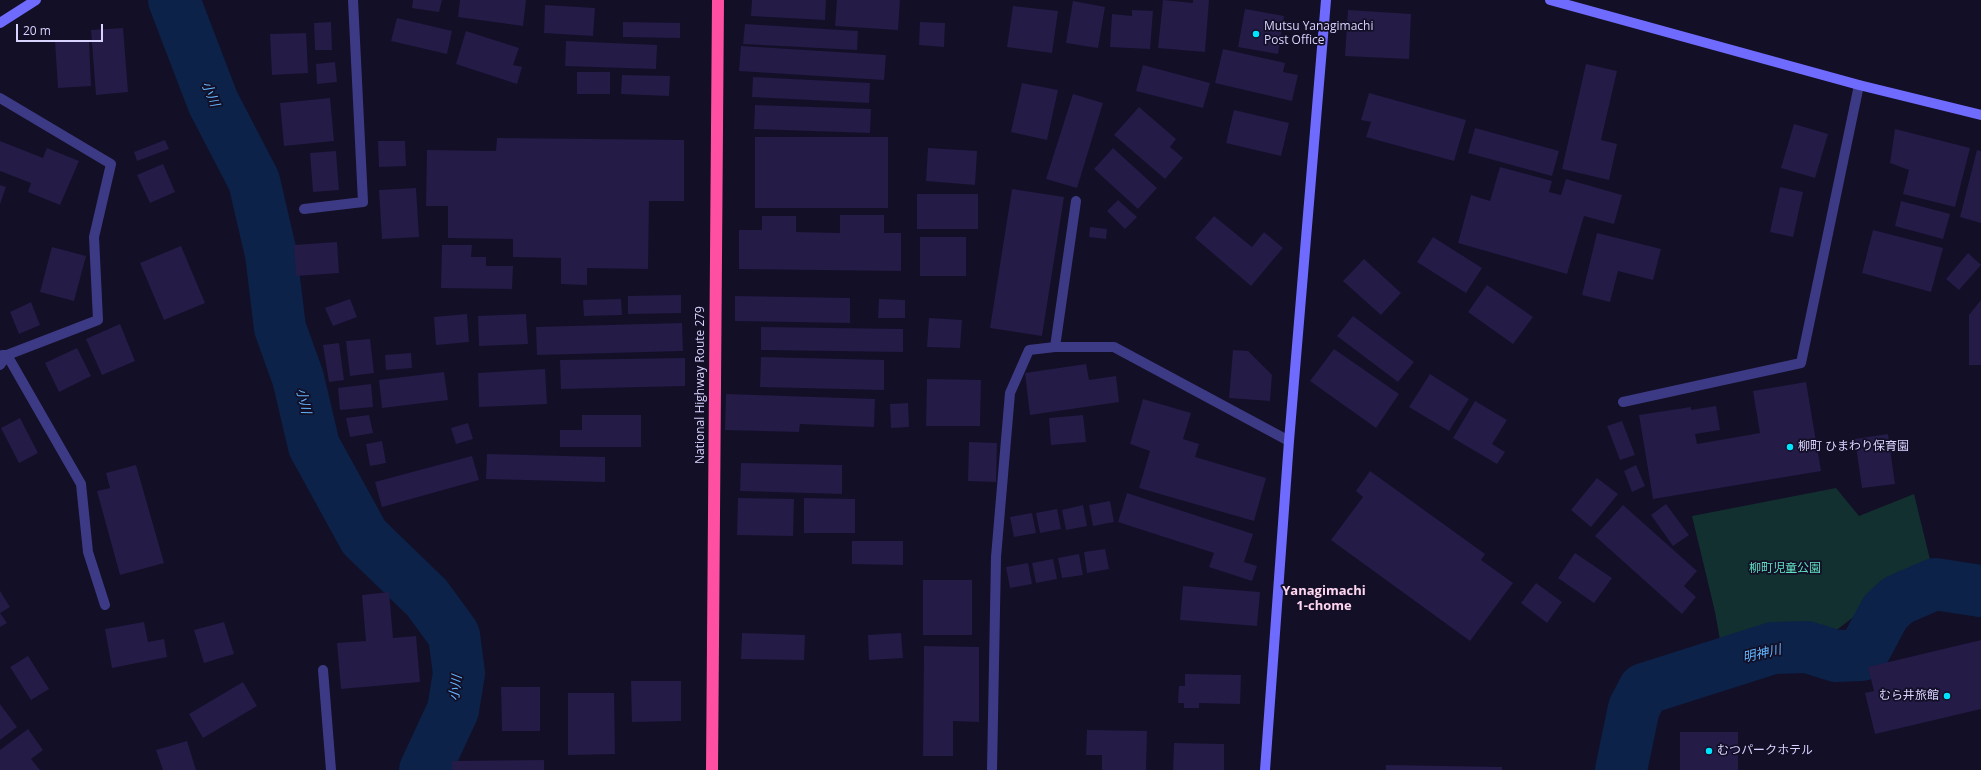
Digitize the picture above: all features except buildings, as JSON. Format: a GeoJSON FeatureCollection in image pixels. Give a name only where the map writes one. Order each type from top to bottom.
{"type":"FeatureCollection","features":[{"type":"Feature","properties":{"kind":"highway","name":"National Highway Route 279"},"geometry":{"type":"LineString","coordinates":[[712,770],[718,0]]}},
{"type":"Feature","properties":{"kind":"street"},"geometry":{"type":"LineString","coordinates":[[0,23],[36,0]]}},
{"type":"Feature","properties":{"kind":"street"},"geometry":{"type":"LineString","coordinates":[[304,209],[364,202],[353,0]]}},
{"type":"Feature","properties":{"kind":"street"},"geometry":{"type":"LineString","coordinates":[[1265,770],[1289,441],[1326,0]]}},
{"type":"Feature","properties":{"kind":"street"},"geometry":{"type":"LineString","coordinates":[[1550,0],[1860,85],[1981,116]]}},
{"type":"Feature","properties":{"kind":"street"},"geometry":{"type":"LineString","coordinates":[[1623,402],[1801,363],[1860,85]]}},
{"type":"Feature","properties":{"kind":"street"},"geometry":{"type":"LineString","coordinates":[[0,98],[111,164],[94,237],[98,320],[4,355],[0,365]]}},
{"type":"Feature","properties":{"kind":"street"},"geometry":{"type":"LineString","coordinates":[[1055,347],[1076,201]]}},
{"type":"Feature","properties":{"kind":"street"},"geometry":{"type":"LineString","coordinates":[[992,770],[996,557],[1010,393],[1029,350],[1055,347],[1114,347],[1289,441]]}},
{"type":"Feature","properties":{"kind":"street"},"geometry":{"type":"LineString","coordinates":[[4,355],[81,484],[88,552],[105,605]]}},
{"type":"Feature","properties":{"kind":"street"},"geometry":{"type":"LineString","coordinates":[[323,670],[331,770]]}},
{"type":"Feature","properties":{"kind":"green space","name":"柳町児童公園"},"geometry":{"type":"Polygon","coordinates":[[[1836,488],[1859,516],[1914,494],[1934,576],[1882,595],[1838,629],[1722,651],[1715,612],[1692,516],[1836,488]]]}},
{"type":"Feature","properties":{"kind":"waterway","name":"小川"},"geometry":{"type":"LineString","coordinates":[[174,0],[213,102],[254,181],[271,254],[280,328],[298,378],[314,446],[364,537],[427,598],[454,635],[459,673],[453,710],[425,770]]}},
{"type":"Feature","properties":{"kind":"waterway","name":"明神川"},"geometry":{"type":"LineString","coordinates":[[1621,770],[1634,708],[1644,689],[1773,648],[1807,647],[1836,656],[1862,655],[1885,612],[1898,600],[1935,584],[1981,591]]}},
{"type":"Feature","properties":{"kind":"place","name":"Mutsu Yanagimachi Post Office"},"geometry":{"type":"Point","coordinates":[1256,34]}},
{"type":"Feature","properties":{"kind":"place","name":"柳町 ひまわり保育園"},"geometry":{"type":"Point","coordinates":[1790,447]}},
{"type":"Feature","properties":{"kind":"place","name":"むら井旅館"},"geometry":{"type":"Point","coordinates":[1947,696]}},
{"type":"Feature","properties":{"kind":"place","name":"むつパークホテル"},"geometry":{"type":"Point","coordinates":[1709,751]}},
{"type":"Feature","properties":{"kind":"district","name":"Yanagimachi 1-chome"},"geometry":{"type":"Point","coordinates":[1324,598]}}]}
